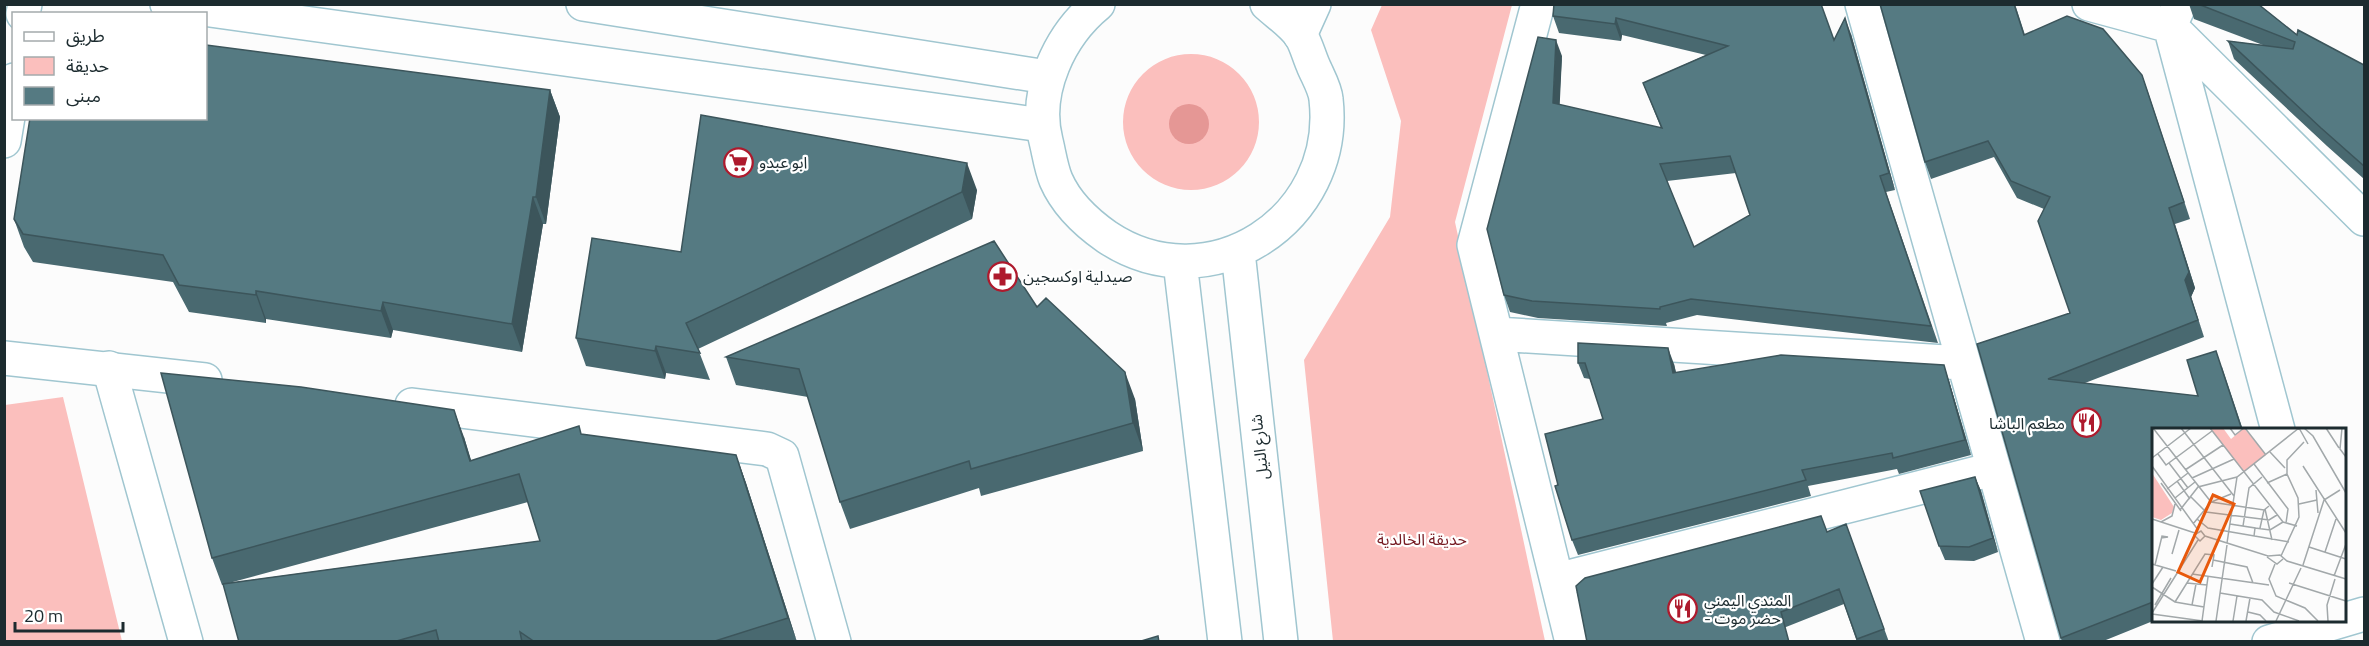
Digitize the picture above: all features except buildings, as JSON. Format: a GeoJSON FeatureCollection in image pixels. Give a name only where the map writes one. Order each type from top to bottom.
{"type":"FeatureCollection","features":[{"type":"Feature","properties":{"kind":"street"},"geometry":{"type":"LineString","coordinates":[[167,4],[1042,125]]}},
{"type":"Feature","properties":{"kind":"street"},"geometry":{"type":"LineString","coordinates":[[583,4],[1047,77]]}},
{"type":"Feature","properties":{"kind":"street"},"geometry":{"type":"LineString","coordinates":[[1098,4],[1070,33],[1047,77],[1042,125],[1056,181],[1086,223],[1127,250],[1180,262],[1238,252],[1287,220],[1312,184],[1326,143],[1326,97],[1300,35],[1267,4]]}},
{"type":"Feature","properties":{"kind":"street"},"geometry":{"type":"LineString","coordinates":[[1300,35],[1314,4]]}},
{"type":"Feature","properties":{"kind":"street"},"geometry":{"type":"LineString","coordinates":[[1538,4],[1474,245],[1572,642]]}},
{"type":"Feature","properties":{"kind":"street"},"geometry":{"type":"LineString","coordinates":[[1862,4],[2043,642]]}},
{"type":"Feature","properties":{"kind":"street"},"geometry":{"type":"LineString","coordinates":[[2089,4],[2175,15],[2364,219]]}},
{"type":"Feature","properties":{"kind":"street"},"geometry":{"type":"LineString","coordinates":[[2175,15],[2278,428]]}},
{"type":"Feature","properties":{"kind":"street"},"geometry":{"type":"LineString","coordinates":[[4,141],[12,92]]}},
{"type":"Feature","properties":{"kind":"street","name":"شارع النيل"},"geometry":{"type":"LineString","coordinates":[[1238,252],[1281,642]]}},
{"type":"Feature","properties":{"kind":"street"},"geometry":{"type":"LineString","coordinates":[[1180,262],[1225,642]]}},
{"type":"Feature","properties":{"kind":"street"},"geometry":{"type":"LineString","coordinates":[[1496,334],[1962,363]]}},
{"type":"Feature","properties":{"kind":"street"},"geometry":{"type":"LineString","coordinates":[[4,358],[238,384]]}},
{"type":"Feature","properties":{"kind":"street"},"geometry":{"type":"LineString","coordinates":[[109,369],[186,642]]}},
{"type":"Feature","properties":{"kind":"street"},"geometry":{"type":"LineString","coordinates":[[379,401],[767,449],[782,456],[834,642]]}},
{"type":"Feature","properties":{"kind":"street"},"geometry":{"type":"LineString","coordinates":[[1557,580],[1993,469]]}},
{"type":"Feature","properties":{"kind":"street"},"geometry":{"type":"LineString","coordinates":[[2269,642],[2330,629],[2364,614]]}},
{"type":"Feature","properties":{"kind":"green space","name":"حديقة الخالدية"},"geometry":{"type":"Polygon","coordinates":[[[1382,5],[1512,5],[1455,222],[1545,641],[1333,641],[1304,360],[1390,217],[1401,121],[1371,30],[1382,5]]]}},
{"type":"Feature","properties":{"kind":"green space"},"geometry":{"type":"Polygon","coordinates":[[[1191,54],[1217,60],[1239,74],[1253,96],[1259,122],[1253,148],[1239,170],[1217,184],[1191,190],[1165,184],[1143,170],[1129,148],[1123,122],[1129,96],[1143,74],[1165,60],[1191,54]]]}},
{"type":"Feature","properties":{"kind":"green space"},"geometry":{"type":"Polygon","coordinates":[[[63,397],[122,641],[5,641],[5,405],[63,397]]]}},
{"type":"Feature","properties":{"kind":"shaded area"},"geometry":{"type":"Polygon","coordinates":[[[1189,104],[1197,105],[1203,110],[1208,116],[1208,132],[1203,138],[1197,143],[1189,144],[1181,143],[1175,138],[1170,132],[1169,124],[1170,116],[1175,110],[1181,105],[1189,104]]]}},
{"type":"Feature","properties":{"kind":"place","name":"ابو عبدو"},"geometry":{"type":"Point","coordinates":[738,162]}},
{"type":"Feature","properties":{"kind":"place","name":"صيدلية اوكسجين"},"geometry":{"type":"Point","coordinates":[1002,276]}},
{"type":"Feature","properties":{"kind":"place","name":"مطعم الباشا"},"geometry":{"type":"Point","coordinates":[2086,423]}},
{"type":"Feature","properties":{"kind":"place","name":"المندي اليمني - حضر موت"},"geometry":{"type":"Point","coordinates":[1683,609]}}]}
